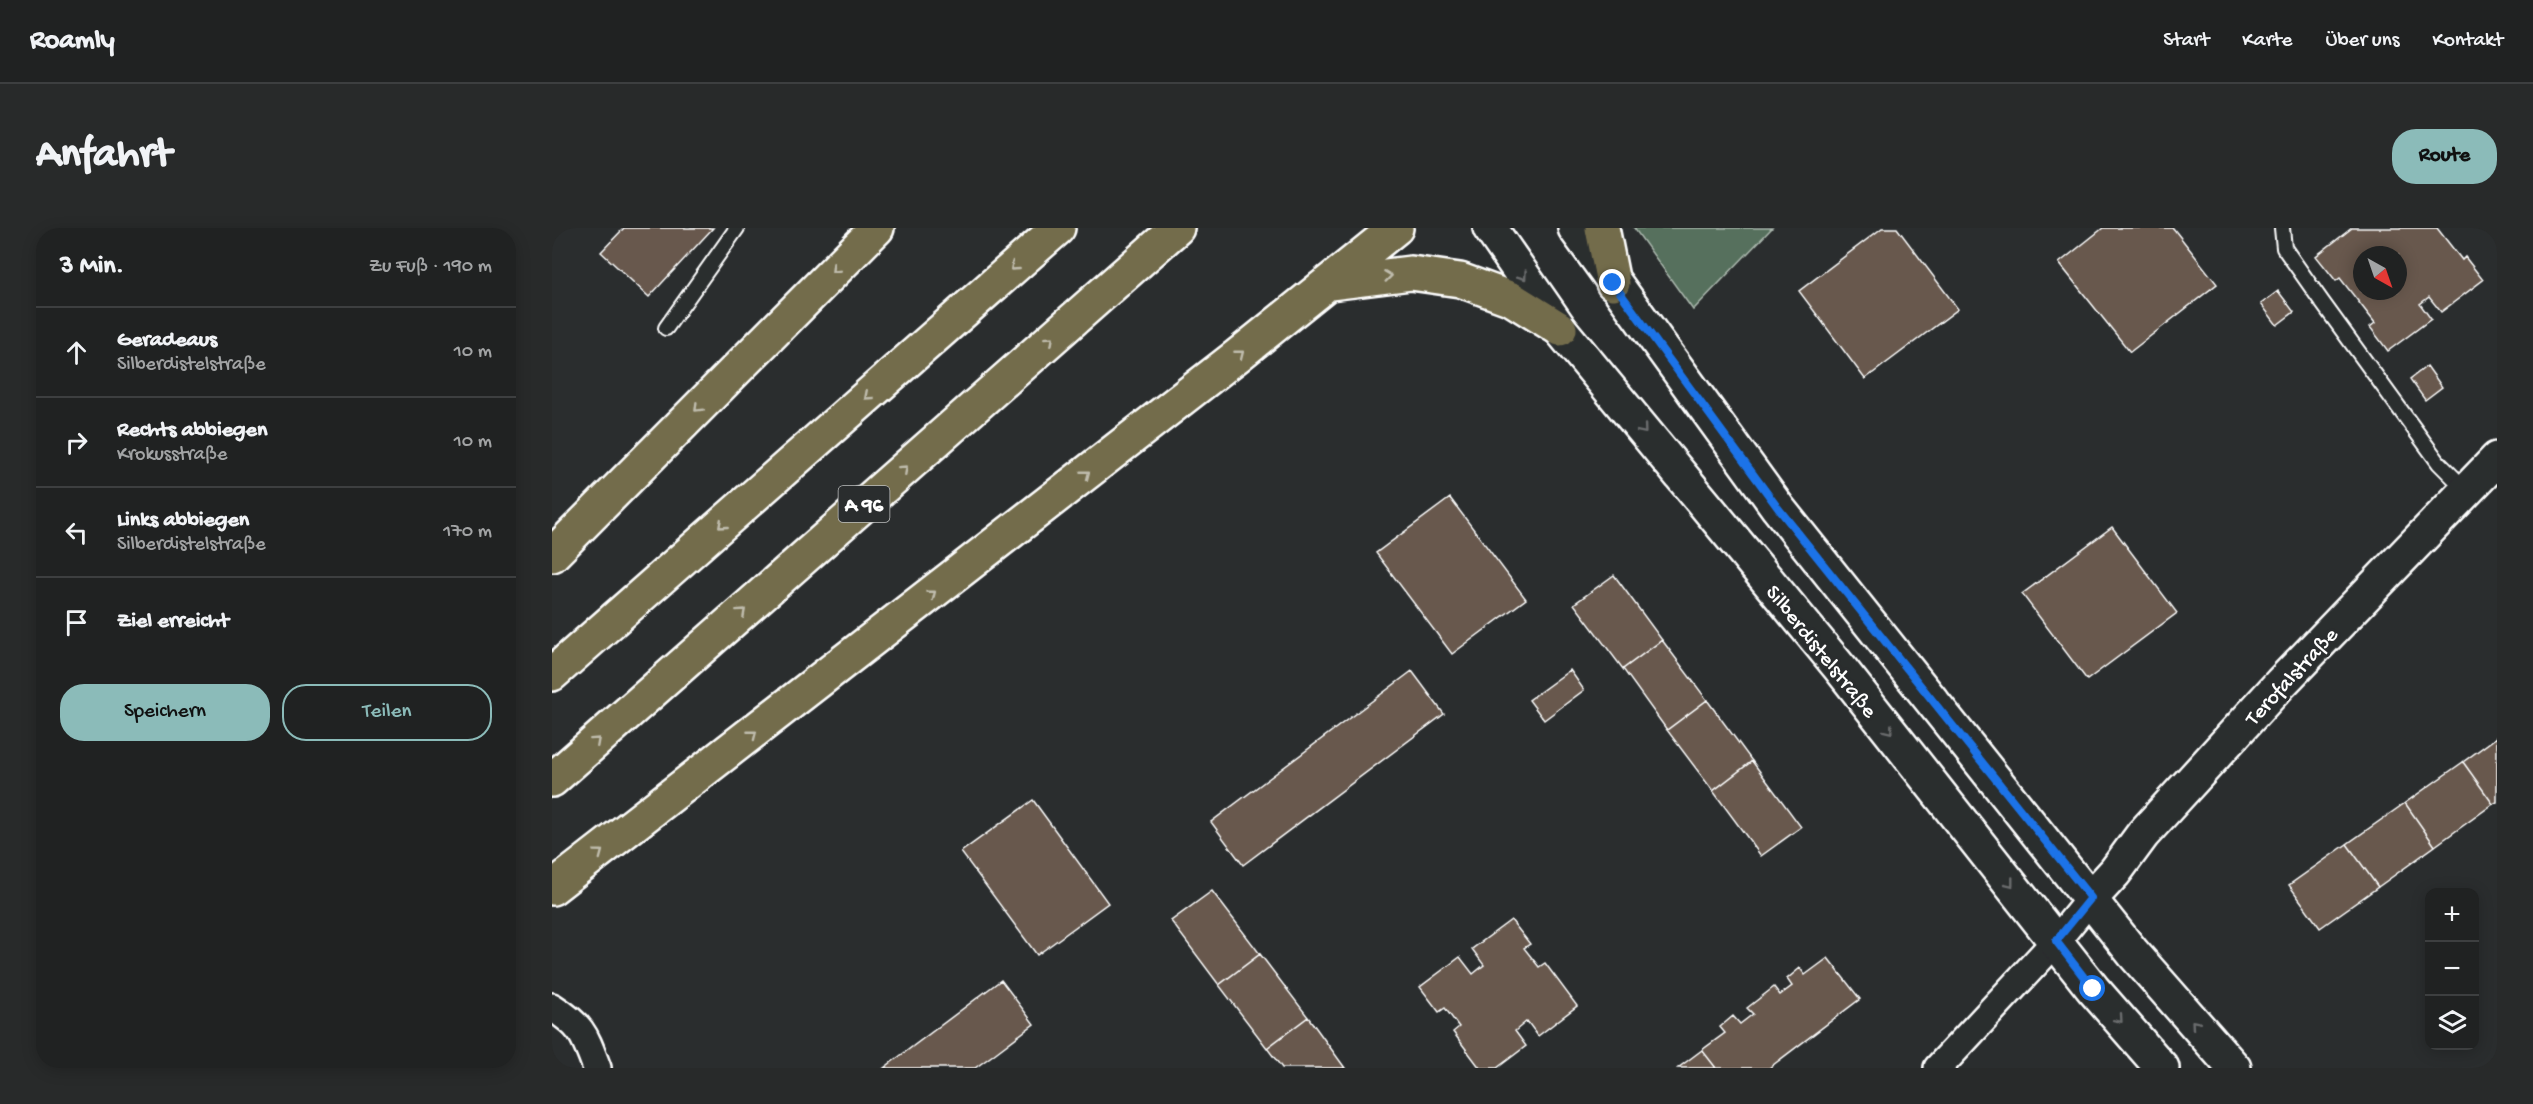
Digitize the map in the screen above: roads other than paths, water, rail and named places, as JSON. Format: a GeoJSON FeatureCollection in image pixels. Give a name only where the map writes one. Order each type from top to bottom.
{"type":"FeatureCollection","features":[{"type":"Feature","properties":{"kind":"highway"},"geometry":{"type":"LineString","coordinates":[[552,555],[877,228]]}},
{"type":"Feature","properties":{"kind":"highway"},"geometry":{"type":"LineString","coordinates":[[552,674],[1058,228]]}},
{"type":"Feature","properties":{"kind":"highway","name":"A 96"},"geometry":{"type":"LineString","coordinates":[[552,780],[1177,228]]}},
{"type":"Feature","properties":{"kind":"highway"},"geometry":{"type":"LineString","coordinates":[[552,888],[1330,283],[1396,228]]}},
{"type":"Feature","properties":{"kind":"highway"},"geometry":{"type":"LineString","coordinates":[[1602,228],[1613,283]]}},
{"type":"Feature","properties":{"kind":"highway"},"geometry":{"type":"LineString","coordinates":[[1330,283],[1411,273],[1460,280],[1512,299],[1560,329]]}},
{"type":"Feature","properties":{"kind":"street","name":"Silberdistelstraße"},"geometry":{"type":"LineString","coordinates":[[1490,228],[1560,329],[1840,668],[2093,989],[2162,1068]]}},
{"type":"Feature","properties":{"kind":"street"},"geometry":{"type":"LineString","coordinates":[[1575,228],[1778,508],[2133,953],[2234,1068]]}},
{"type":"Feature","properties":{"kind":"street","name":"Terofalstraße"},"geometry":{"type":"LineString","coordinates":[[2091,898],[2115,872],[2143,834],[2281,683],[2497,459]]}},
{"type":"Feature","properties":{"kind":"street"},"geometry":{"type":"LineString","coordinates":[[1938,1068],[2056,941],[2091,898]]}},
{"type":"Feature","properties":{"kind":"street"},"geometry":{"type":"LineString","coordinates":[[552,1007],[575,1022],[586,1040],[597,1068]]}},
{"type":"Feature","properties":{"kind":"lane"},"geometry":{"type":"LineString","coordinates":[[666,328],[737,228]]}},
{"type":"Feature","properties":{"kind":"lane"},"geometry":{"type":"LineString","coordinates":[[2282,228],[2284,248],[2439,463],[2466,490]]}}]}
